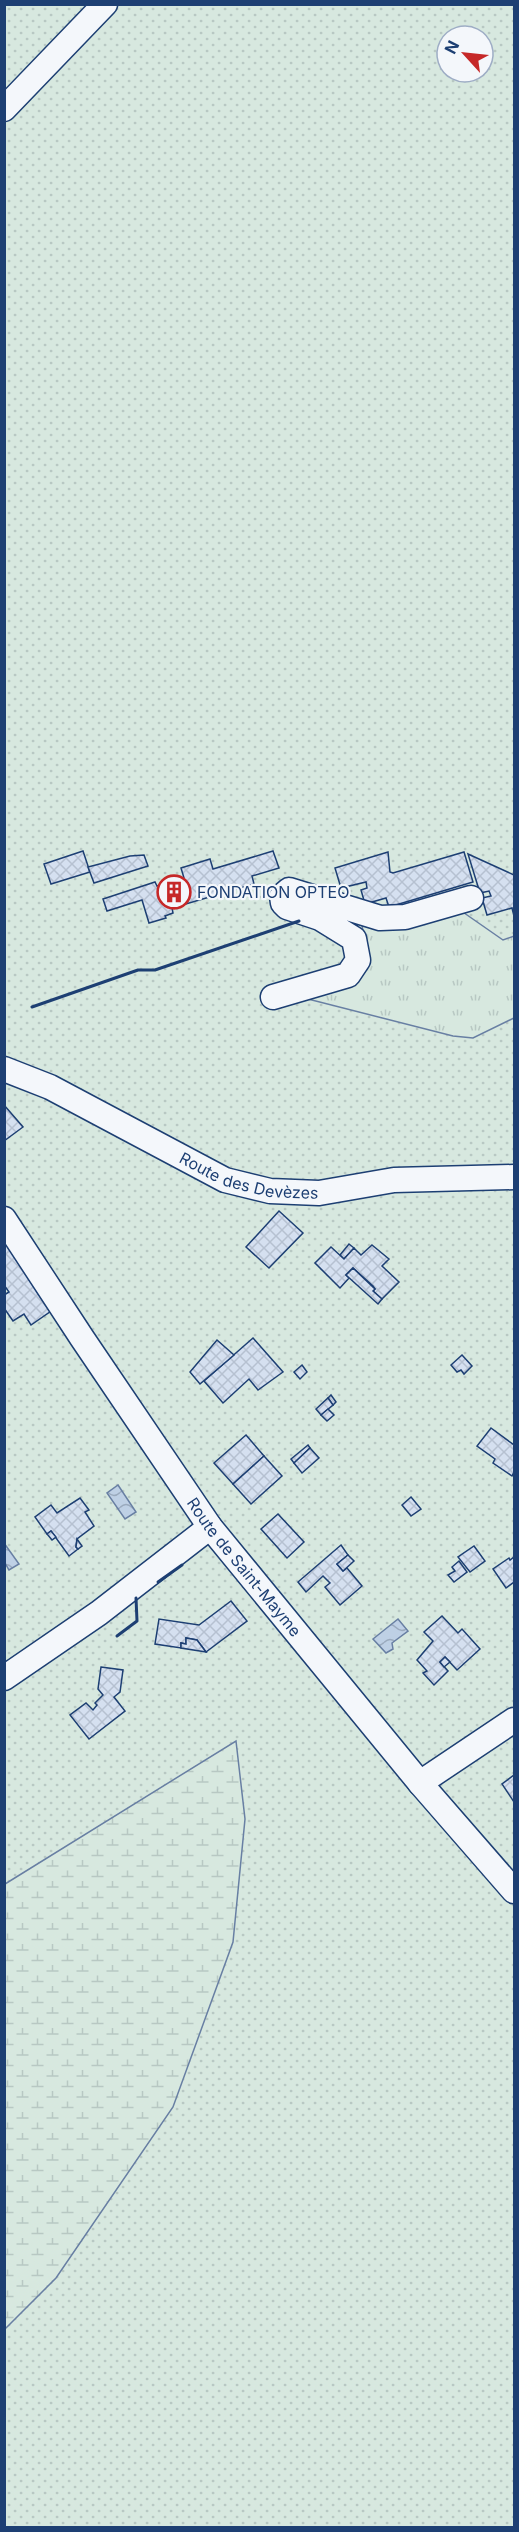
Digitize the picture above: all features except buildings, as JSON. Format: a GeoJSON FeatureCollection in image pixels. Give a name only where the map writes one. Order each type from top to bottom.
{"type":"FeatureCollection","features":[{"type":"Feature","properties":{"kind":"street"},"geometry":{"type":"LineString","coordinates":[[4,109],[105,4]]}},
{"type":"Feature","properties":{"kind":"street"},"geometry":{"type":"LineString","coordinates":[[273,997],[348,975],[358,960],[354,939],[320,918],[287,907],[283,903],[282,896],[289,890],[380,918],[405,917],[471,898]]}},
{"type":"Feature","properties":{"kind":"street","name":"Route des Devèzes"},"geometry":{"type":"LineString","coordinates":[[4,1069],[50,1087],[225,1180],[270,1191],[319,1193],[394,1180],[514,1177]]}},
{"type":"Feature","properties":{"kind":"street","name":"Route de Saint-Mayme"},"geometry":{"type":"LineString","coordinates":[[4,1219],[210,1527],[420,1783],[514,1891]]}},
{"type":"Feature","properties":{"kind":"street"},"geometry":{"type":"LineString","coordinates":[[4,1678],[99,1613],[210,1527]]}},
{"type":"Feature","properties":{"kind":"street"},"geometry":{"type":"LineString","coordinates":[[420,1783],[514,1720]]}},
{"type":"Feature","properties":{"kind":"green space"},"geometry":{"type":"Polygon","coordinates":[[[5,5],[514,5],[514,2527],[5,2527],[5,5]]]}},
{"type":"Feature","properties":{"kind":"green space"},"geometry":{"type":"Polygon","coordinates":[[[457,908],[503,940],[514,936],[514,1018],[473,1038],[453,1036],[300,997],[365,961],[362,922],[457,908]]]}},
{"type":"Feature","properties":{"kind":"green space"},"geometry":{"type":"Polygon","coordinates":[[[236,1741],[245,1819],[233,1942],[173,2107],[56,2278],[5,2329],[5,1884],[236,1741]]]}},
{"type":"Feature","properties":{"kind":"water"},"geometry":{"type":"Polygon","coordinates":[[[118,1485],[136,1512],[125,1519],[107,1493],[118,1485]]]}},
{"type":"Feature","properties":{"kind":"water"},"geometry":{"type":"Polygon","coordinates":[[[4,1543],[19,1564],[9,1570],[5,1563],[4,1543]]]}},
{"type":"Feature","properties":{"kind":"water"},"geometry":{"type":"Polygon","coordinates":[[[398,1619],[408,1631],[392,1643],[393,1649],[386,1653],[373,1639],[398,1619]]]}},
{"type":"Feature","properties":{"kind":"wall"},"geometry":{"type":"LineString","coordinates":[[32,1007],[138,970],[155,970],[299,921]]}},
{"type":"Feature","properties":{"kind":"wall"},"geometry":{"type":"LineString","coordinates":[[158,1582],[182,1565]]}},
{"type":"Feature","properties":{"kind":"wall"},"geometry":{"type":"LineString","coordinates":[[117,1636],[137,1621],[136,1598]]}},
{"type":"Feature","properties":{"kind":"place","name":"FONDATION OPTEO"},"geometry":{"type":"Point","coordinates":[174,892]}}]}
